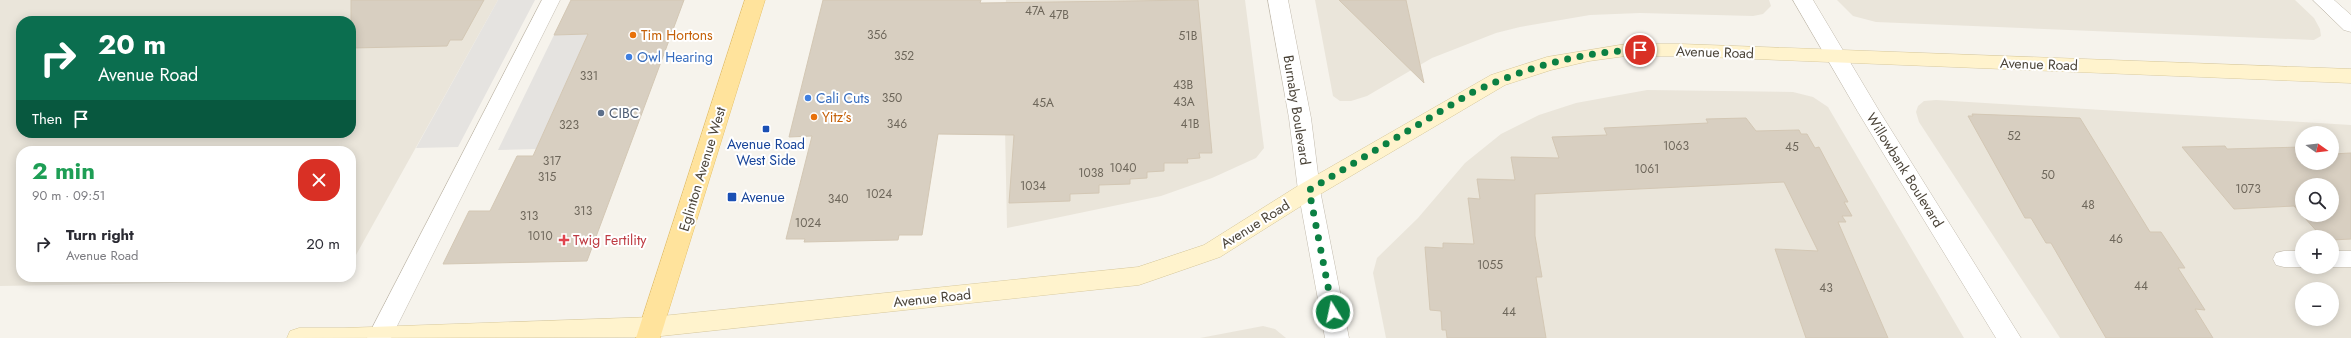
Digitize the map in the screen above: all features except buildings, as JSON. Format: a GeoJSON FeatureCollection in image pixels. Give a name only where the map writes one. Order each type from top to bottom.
{"type":"FeatureCollection","features":[{"type":"Feature","properties":{"kind":"main road","name":"Eglinton Avenue West"},"geometry":{"type":"LineString","coordinates":[[650,332],[755,0]]}},
{"type":"Feature","properties":{"kind":"main road","name":"Avenue Road"},"geometry":{"type":"LineString","coordinates":[[299,338],[379,338],[650,332],[1139,276],[1212,251],[1309,190],[1471,93],[1504,78],[1547,64],[1589,54],[1626,50],[1681,50],[2351,76]]}},
{"type":"Feature","properties":{"kind":"street","name":"Burnaby Boulevard"},"geometry":{"type":"LineString","coordinates":[[1278,0],[1300,118],[1309,190],[1325,268],[1337,338]]}},
{"type":"Feature","properties":{"kind":"street","name":"Willowbank Boulevard"},"geometry":{"type":"LineString","coordinates":[[1803,0],[2010,338]]}},
{"type":"Feature","properties":{"kind":"street"},"geometry":{"type":"LineString","coordinates":[[2323,0],[2351,26]]}},
{"type":"Feature","properties":{"kind":"lane"},"geometry":{"type":"LineString","coordinates":[[379,338],[552,0]]}},
{"type":"Feature","properties":{"kind":"lane"},"geometry":{"type":"LineString","coordinates":[[2339,259],[2351,259]]}},
{"type":"Feature","properties":{"kind":"shaded area"},"geometry":{"type":"Polygon","coordinates":[[[0,0],[498,0],[356,255],[356,146],[16,146],[16,282],[228,282],[0,286],[0,0]]]}},
{"type":"Feature","properties":{"kind":"shaded area"},"geometry":{"type":"Polygon","coordinates":[[[498,0],[535,0],[458,147],[416,148],[498,0]]]}},
{"type":"Feature","properties":{"kind":"shaded area"},"geometry":{"type":"Polygon","coordinates":[[[1006,0],[1245,0],[1264,148],[1256,158],[1212,178],[1161,196],[1007,228],[1003,28],[1006,0]]]}},
{"type":"Feature","properties":{"kind":"shaded area"},"geometry":{"type":"Polygon","coordinates":[[[1315,0],[1769,0],[1771,6],[1763,14],[1753,16],[1640,13],[1590,15],[1520,27],[1496,33],[1432,58],[1367,96],[1351,101],[1340,101],[1333,96],[1315,0]]]}},
{"type":"Feature","properties":{"kind":"shaded area"},"geometry":{"type":"Polygon","coordinates":[[[1837,0],[2295,0],[2314,18],[2320,29],[2321,36],[2314,40],[1876,22],[1853,16],[1837,0]]]}},
{"type":"Feature","properties":{"kind":"shaded area"},"geometry":{"type":"Polygon","coordinates":[[[588,34],[536,149],[498,150],[554,35],[588,34]]]}},
{"type":"Feature","properties":{"kind":"shaded area"},"geometry":{"type":"Polygon","coordinates":[[[1647,90],[1793,92],[1813,97],[1828,107],[1964,338],[1386,338],[1373,273],[1377,258],[1418,218],[1465,163],[1501,134],[1539,115],[1576,103],[1647,90]]]}},
{"type":"Feature","properties":{"kind":"shaded area"},"geometry":{"type":"Polygon","coordinates":[[[1936,100],[2351,125],[2351,338],[2060,338],[1919,122],[1916,112],[1918,106],[1924,101],[1936,100]]]}},
{"type":"Feature","properties":{"kind":"shaded area"},"geometry":{"type":"Polygon","coordinates":[[[1263,326],[1275,329],[1286,338],[1200,338],[1263,326]]]}},
{"type":"Feature","properties":{"kind":"place","name":"Tim Hortons"},"geometry":{"type":"Point","coordinates":[633,35]}},
{"type":"Feature","properties":{"kind":"place","name":"Owl Hearing"},"geometry":{"type":"Point","coordinates":[629,57]}},
{"type":"Feature","properties":{"kind":"place","name":"Cali Cuts"},"geometry":{"type":"Point","coordinates":[808,98]}},
{"type":"Feature","properties":{"kind":"place","name":"CIBC"},"geometry":{"type":"Point","coordinates":[601,113]}},
{"type":"Feature","properties":{"kind":"place","name":"Yitz’s"},"geometry":{"type":"Point","coordinates":[814,117]}},
{"type":"Feature","properties":{"kind":"place","name":"Avenue Road West Side"},"geometry":{"type":"Point","coordinates":[766,129]}},
{"type":"Feature","properties":{"kind":"place","name":"Avenue"},"geometry":{"type":"Point","coordinates":[732,197]}},
{"type":"Feature","properties":{"kind":"place","name":"Twig Fertility"},"geometry":{"type":"Point","coordinates":[564,240]}},
{"type":"Feature","properties":{"kind":"route"},"geometry":{"type":"LineString","coordinates":[[1333,312],[1309,190],[1471,93],[1498,80],[1522,71],[1589,54],[1640,50]]}}]}
